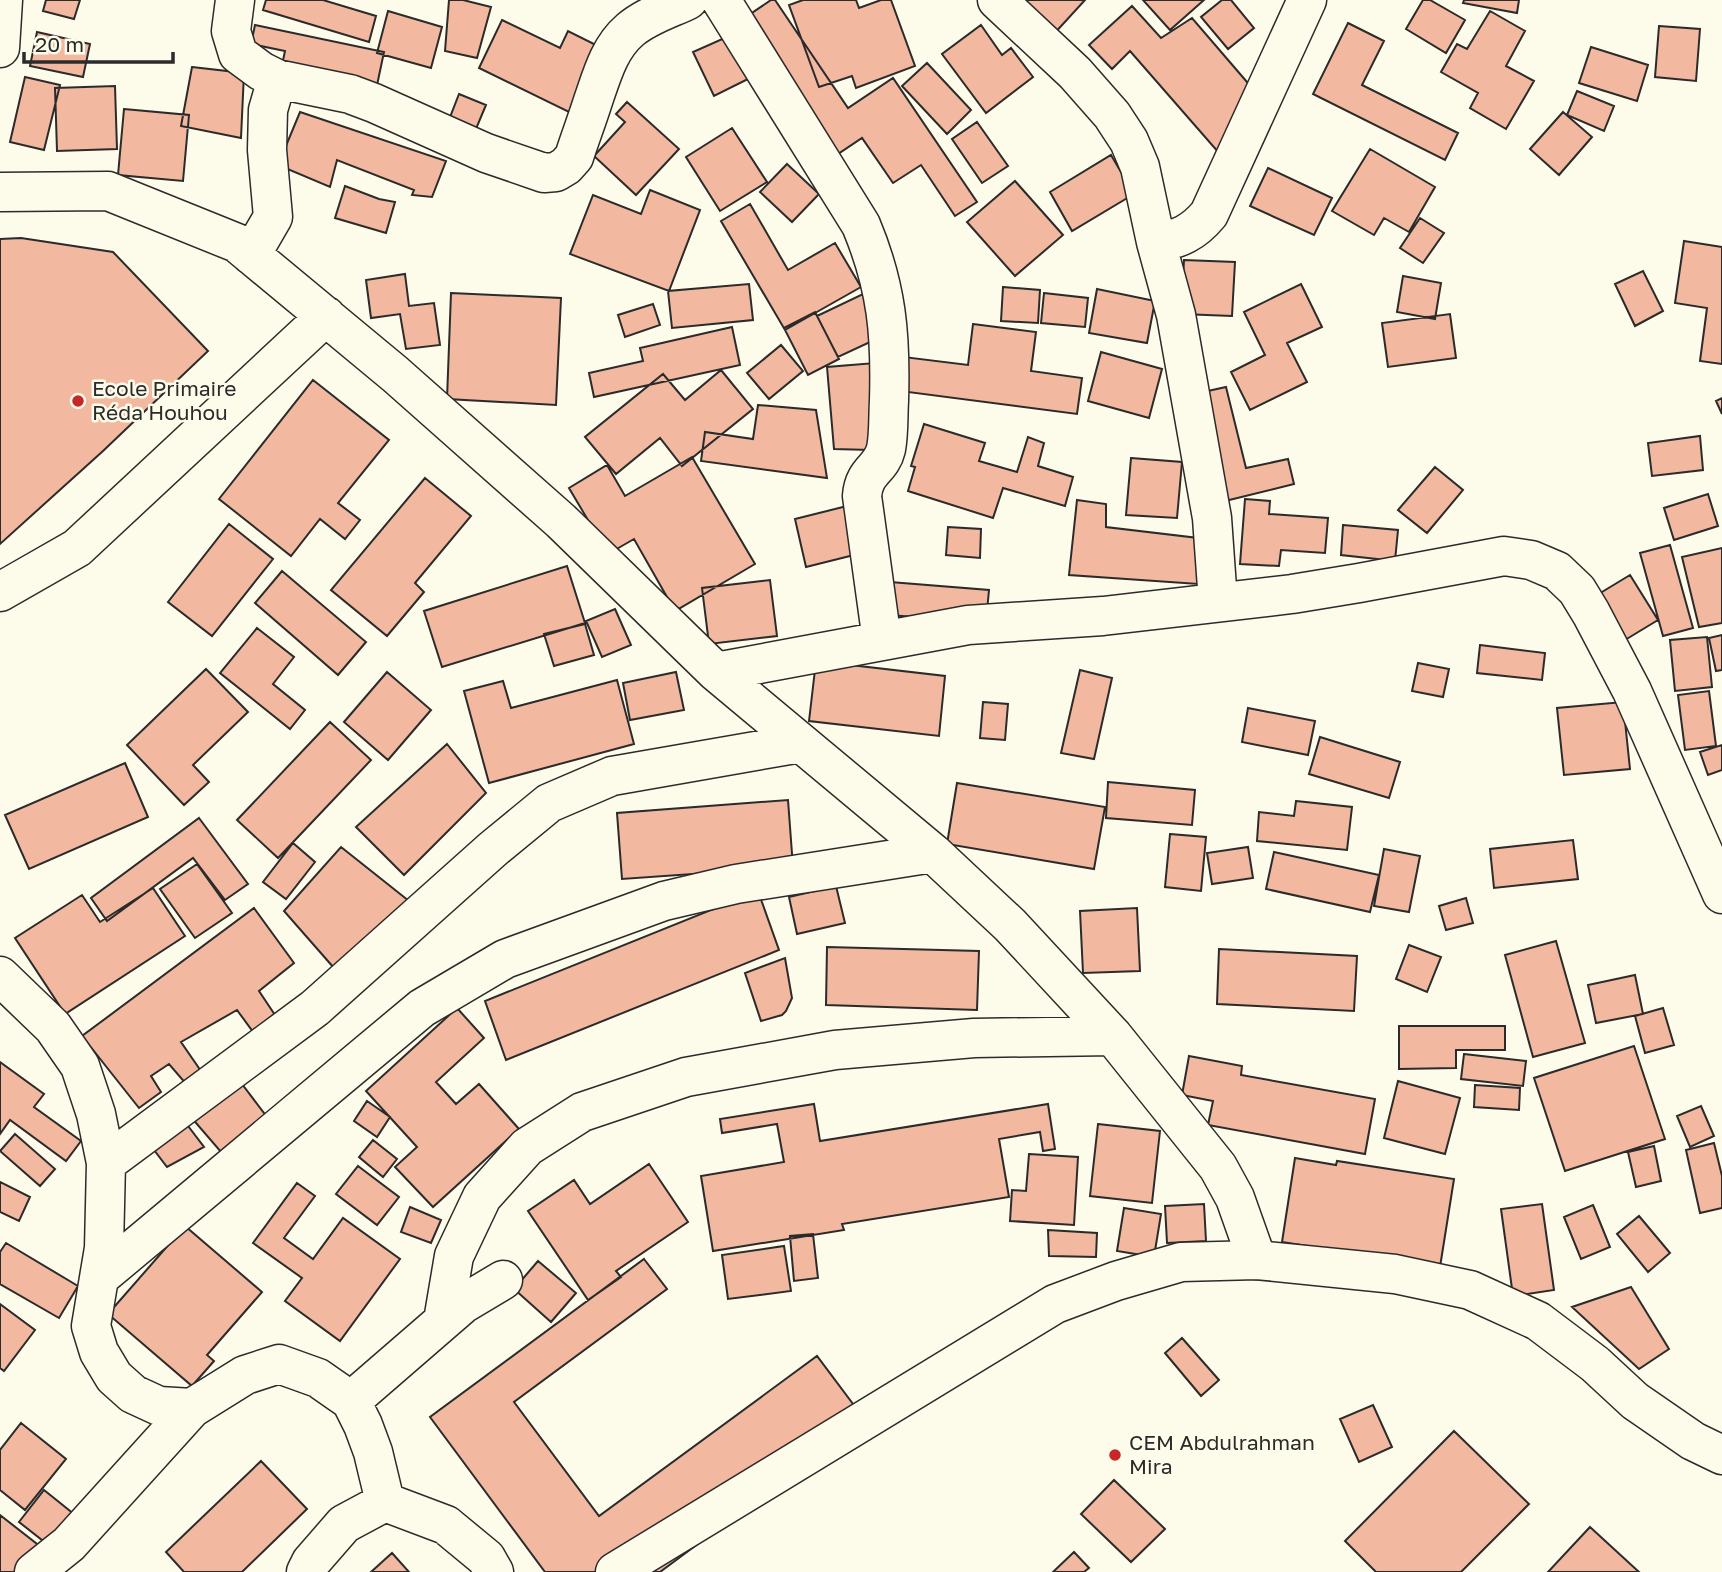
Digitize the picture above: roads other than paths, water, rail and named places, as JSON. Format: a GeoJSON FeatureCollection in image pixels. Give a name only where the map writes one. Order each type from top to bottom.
{"type":"FeatureCollection","features":[{"type":"Feature","properties":{"kind":"street"},"geometry":{"type":"LineString","coordinates":[[0,48],[3,0]]}},
{"type":"Feature","properties":{"kind":"street"},"geometry":{"type":"LineString","coordinates":[[235,0],[231,31],[238,54],[261,71],[276,79],[350,94],[486,153],[544,173],[556,172],[574,157],[610,55],[619,41],[645,20],[688,0]]}},
{"type":"Feature","properties":{"kind":"street"},"geometry":{"type":"LineString","coordinates":[[721,0],[861,226],[873,253],[888,327],[888,437],[883,459],[863,484],[862,504],[882,641]]}},
{"type":"Feature","properties":{"kind":"street"},"geometry":{"type":"LineString","coordinates":[[997,0],[1075,73],[1112,115],[1129,141],[1140,167],[1156,242],[1176,315],[1212,518],[1218,602]]}},
{"type":"Feature","properties":{"kind":"street"},"geometry":{"type":"LineString","coordinates":[[1156,242],[1172,241],[1186,234],[1199,226],[1209,214],[1307,0]]}},
{"type":"Feature","properties":{"kind":"street"},"geometry":{"type":"LineString","coordinates":[[251,255],[273,217],[267,150],[268,110],[276,79]]}},
{"type":"Feature","properties":{"kind":"street"},"geometry":{"type":"LineString","coordinates":[[0,192],[108,191],[237,243],[394,374],[561,521],[716,672],[933,853],[1010,925],[1113,1036],[1219,1167],[1235,1198],[1257,1260]]}},
{"type":"Feature","properties":{"kind":"street"},"geometry":{"type":"LineString","coordinates":[[0,592],[77,548],[326,317]]}},
{"type":"Feature","properties":{"kind":"street"},"geometry":{"type":"LineString","coordinates":[[716,672],[968,625],[1103,616],[1218,602],[1346,585],[1504,556],[1531,560],[1556,571],[1577,590],[1632,691],[1722,894]]}},
{"type":"Feature","properties":{"kind":"street"},"geometry":{"type":"LineString","coordinates":[[106,1163],[316,1008],[549,803],[612,776],[801,743]]}},
{"type":"Feature","properties":{"kind":"street"},"geometry":{"type":"LineString","coordinates":[[100,1277],[422,1008],[505,959],[664,901],[736,884],[933,853]]}},
{"type":"Feature","properties":{"kind":"street"},"geometry":{"type":"LineString","coordinates":[[0,976],[53,1027],[80,1066],[96,1114],[106,1163],[104,1248],[91,1326],[99,1352],[114,1377],[133,1394],[159,1406],[192,1408]]}},
{"type":"Feature","properties":{"kind":"street"},"geometry":{"type":"LineString","coordinates":[[443,1321],[454,1256],[482,1197],[527,1147],[582,1112],[686,1077],[835,1050],[974,1038],[1113,1036]]}},
{"type":"Feature","properties":{"kind":"street"},"geometry":{"type":"LineString","coordinates":[[615,1572],[1055,1304],[1116,1281],[1181,1262],[1257,1260],[1395,1274],[1470,1290],[1538,1321],[1595,1364],[1635,1401],[1693,1441],[1722,1455]]}},
{"type":"Feature","properties":{"kind":"street"},"geometry":{"type":"LineString","coordinates":[[351,1401],[463,1304],[503,1280]]}},
{"type":"Feature","properties":{"kind":"street"},"geometry":{"type":"LineString","coordinates":[[34,1572],[69,1544],[192,1408],[245,1374],[279,1364],[318,1378],[351,1401],[373,1452],[385,1502]]}},
{"type":"Feature","properties":{"kind":"street"},"geometry":{"type":"LineString","coordinates":[[306,1572],[311,1562],[344,1524],[385,1502],[446,1525],[486,1558],[494,1572]]}},
{"type":"Feature","properties":{"kind":"place","name":"Ecole Primaire Réda Houhou"},"geometry":{"type":"Point","coordinates":[78,401]}},
{"type":"Feature","properties":{"kind":"place","name":"CEM Abdulrahman Mira"},"geometry":{"type":"Point","coordinates":[1115,1455]}}]}
